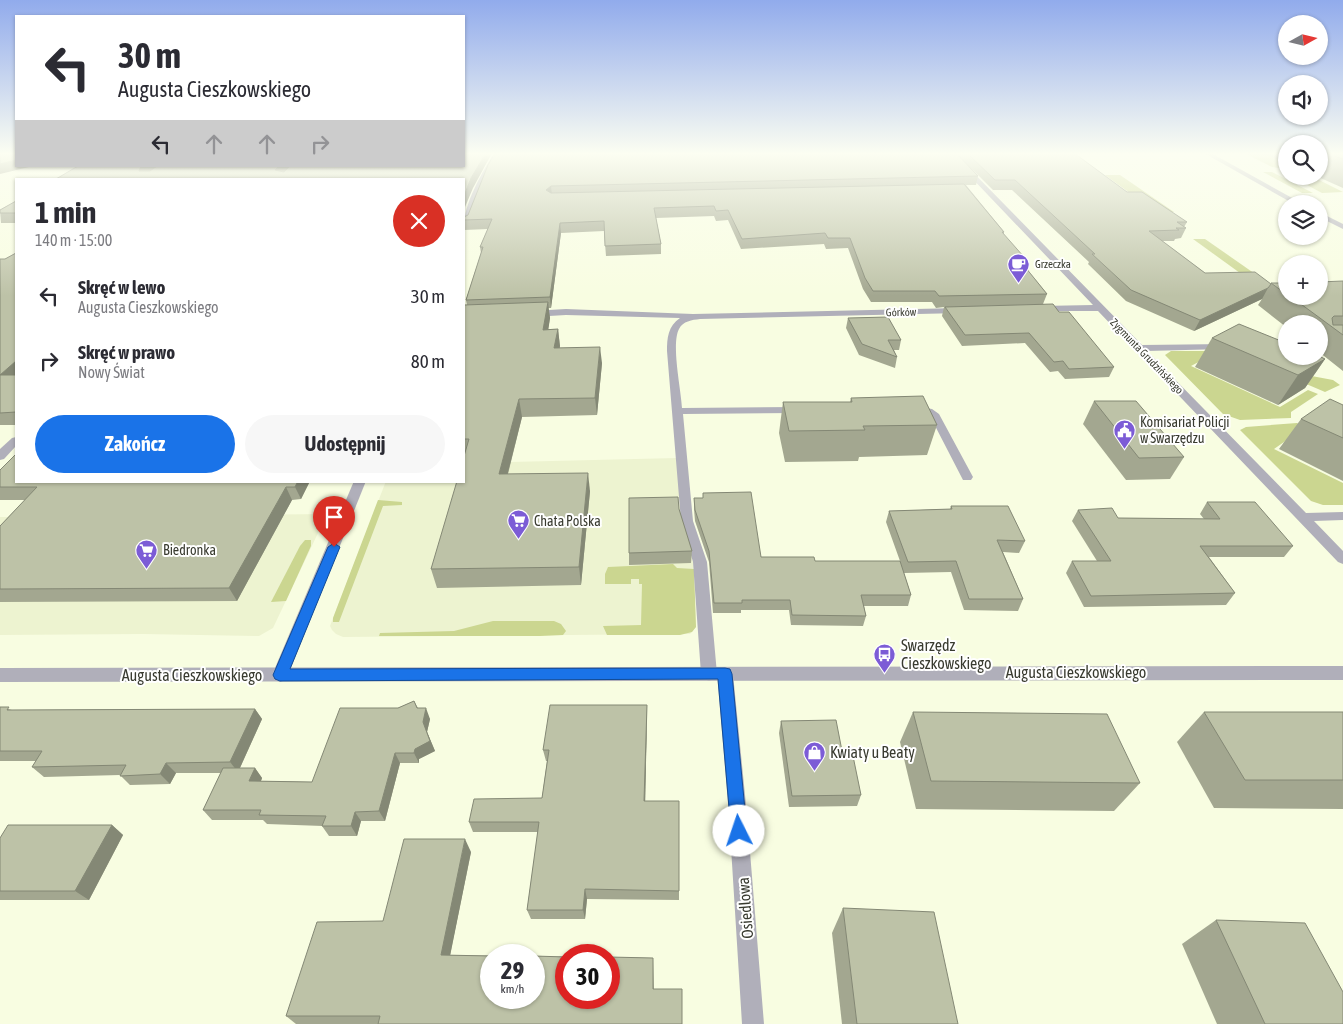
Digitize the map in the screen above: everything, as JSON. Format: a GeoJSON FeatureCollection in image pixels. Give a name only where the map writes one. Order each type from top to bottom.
{"type":"FeatureCollection","features":[{"type":"Feature","properties":{"kind":"street"},"geometry":{"type":"LineString","coordinates":[[465,222],[474,201]]}},
{"type":"Feature","properties":{"kind":"street","name":"Zygmunta Grudzińskiego"},"geometry":{"type":"LineString","coordinates":[[998,201],[1343,558]]}},
{"type":"Feature","properties":{"kind":"street"},"geometry":{"type":"LineString","coordinates":[[1328,219],[1343,227]]}},
{"type":"Feature","properties":{"kind":"street"},"geometry":{"type":"LineString","coordinates":[[1032,309],[1101,308]]}},
{"type":"Feature","properties":{"kind":"street","name":"Górków"},"geometry":{"type":"LineString","coordinates":[[519,314],[566,312],[700,316],[974,310]]}},
{"type":"Feature","properties":{"kind":"street","name":"Górków"},"geometry":{"type":"LineString","coordinates":[[700,316],[681,321],[675,327],[672,334],[687,521],[700,562],[717,674]]}},
{"type":"Feature","properties":{"kind":"street"},"geometry":{"type":"LineString","coordinates":[[1139,348],[1239,345]]}},
{"type":"Feature","properties":{"kind":"street"},"geometry":{"type":"LineString","coordinates":[[900,410],[920,409],[928,411],[935,416],[967,477]]}},
{"type":"Feature","properties":{"kind":"street"},"geometry":{"type":"LineString","coordinates":[[677,411],[813,410]]}},
{"type":"Feature","properties":{"kind":"street"},"geometry":{"type":"LineString","coordinates":[[0,456],[15,441]]}},
{"type":"Feature","properties":{"kind":"street"},"geometry":{"type":"LineString","coordinates":[[280,675],[359,483]]}},
{"type":"Feature","properties":{"kind":"street"},"geometry":{"type":"LineString","coordinates":[[1303,517],[1343,516]]}},
{"type":"Feature","properties":{"kind":"street","name":"Augusta Cieszkowskiego"},"geometry":{"type":"LineString","coordinates":[[0,676],[1343,673]]}},
{"type":"Feature","properties":{"kind":"street","name":"Osiedlowa"},"geometry":{"type":"LineString","coordinates":[[717,674],[738,814],[753,1024]]}},
{"type":"Feature","properties":{"kind":"shaded area"},"geometry":{"type":"Polygon","coordinates":[[[677,458],[682,523],[693,563],[696,627],[690,634],[343,637],[332,630],[330,626],[385,483],[465,483],[465,481],[510,462],[677,458]]]}},
{"type":"Feature","properties":{"kind":"shaded area"},"geometry":{"type":"Polygon","coordinates":[[[327,514],[273,628],[259,636],[143,634],[0,635],[0,517],[327,514]]]}},
{"type":"Feature","properties":{"kind":"green space"},"geometry":{"type":"Polygon","coordinates":[[[1141,201],[1158,201],[1174,212],[1156,212],[1141,201]]]}},
{"type":"Feature","properties":{"kind":"green space"},"geometry":{"type":"Polygon","coordinates":[[[1193,239],[1205,239],[1278,290],[1278,294],[1269,294],[1193,239]]]}},
{"type":"Feature","properties":{"kind":"green space"},"geometry":{"type":"Polygon","coordinates":[[[1171,351],[1219,351],[1191,366],[1280,407],[1308,390],[1318,394],[1291,412],[1291,418],[1240,420],[1223,414],[1165,355],[1171,351]]]}},
{"type":"Feature","properties":{"kind":"green space"},"geometry":{"type":"Polygon","coordinates":[[[1269,368],[1333,380],[1340,385],[1325,392],[1269,368]]]}},
{"type":"Feature","properties":{"kind":"green space"},"geometry":{"type":"Polygon","coordinates":[[[1297,423],[1304,428],[1274,449],[1343,483],[1343,505],[1323,505],[1311,501],[1240,430],[1246,427],[1297,423]]]}},
{"type":"Feature","properties":{"kind":"green space"},"geometry":{"type":"Polygon","coordinates":[[[378,500],[402,502],[402,505],[383,506],[339,622],[333,622],[333,618],[378,500]]]}},
{"type":"Feature","properties":{"kind":"green space"},"geometry":{"type":"Polygon","coordinates":[[[305,540],[311,540],[311,546],[286,601],[271,602],[300,546],[305,540]]]}},
{"type":"Feature","properties":{"kind":"green space"},"geometry":{"type":"Polygon","coordinates":[[[673,564],[677,568],[694,569],[696,627],[692,632],[680,635],[607,635],[603,626],[641,625],[642,584],[639,584],[639,579],[631,579],[631,584],[605,584],[605,574],[608,567],[673,564]]]}},
{"type":"Feature","properties":{"kind":"green space"},"geometry":{"type":"Polygon","coordinates":[[[493,621],[554,621],[561,624],[566,631],[563,635],[540,636],[379,636],[380,633],[454,631],[493,621]]]}},
{"type":"Feature","properties":{"kind":"building"},"geometry":{"type":"Polygon","coordinates":[[[474,201],[978,201],[1024,257],[1017,257],[1047,294],[939,296],[935,291],[873,291],[865,278],[850,238],[828,238],[825,233],[742,239],[728,210],[716,211],[714,206],[654,208],[661,244],[605,246],[604,221],[560,223],[550,297],[466,300],[483,247],[480,247],[492,219],[465,220],[465,216],[468,215],[474,201]]]}},
{"type":"Feature","properties":{"kind":"building"},"geometry":{"type":"Polygon","coordinates":[[[1037,201],[1155,201],[1187,222],[1177,222],[1186,228],[1149,231],[1205,273],[1255,272],[1271,284],[1268,288],[1200,320],[1131,290],[1092,254],[1095,254],[1037,201]]]}},
{"type":"Feature","properties":{"kind":"building"},"geometry":{"type":"Polygon","coordinates":[[[15,202],[15,213],[0,213],[0,210],[15,202]]]}},
{"type":"Feature","properties":{"kind":"building"},"geometry":{"type":"Polygon","coordinates":[[[15,254],[15,362],[0,375],[0,259],[5,259],[15,254]]]}},
{"type":"Feature","properties":{"kind":"building"},"geometry":{"type":"Polygon","coordinates":[[[1343,281],[1343,316],[1334,316],[1332,318],[1333,325],[1343,325],[1343,335],[1328,324],[1328,315],[1316,315],[1302,305],[1328,305],[1328,282],[1343,281]]]}},
{"type":"Feature","properties":{"kind":"building"},"geometry":{"type":"Polygon","coordinates":[[[1271,283],[1278,283],[1278,288],[1271,283]]]}},
{"type":"Feature","properties":{"kind":"building"},"geometry":{"type":"Polygon","coordinates":[[[548,302],[543,330],[558,329],[554,348],[600,347],[595,398],[519,399],[499,474],[588,473],[579,567],[431,569],[456,483],[465,483],[465,453],[469,439],[465,439],[465,305],[548,302]]]}},
{"type":"Feature","properties":{"kind":"building"},"geometry":{"type":"Polygon","coordinates":[[[1053,304],[1059,312],[1069,312],[1114,367],[1069,369],[1063,361],[1054,362],[1029,333],[965,335],[945,307],[1053,304]]]}},
{"type":"Feature","properties":{"kind":"building"},"geometry":{"type":"Polygon","coordinates":[[[888,317],[901,340],[888,340],[897,357],[862,344],[848,318],[888,317]]]}},
{"type":"Feature","properties":{"kind":"building"},"geometry":{"type":"Polygon","coordinates":[[[1239,324],[1278,340],[1278,365],[1315,365],[1298,375],[1212,338],[1239,324]]]}},
{"type":"Feature","properties":{"kind":"building"},"geometry":{"type":"Polygon","coordinates":[[[0,375],[15,375],[15,412],[0,413],[0,375]]]}},
{"type":"Feature","properties":{"kind":"building"},"geometry":{"type":"Polygon","coordinates":[[[923,396],[937,425],[863,426],[865,430],[789,431],[783,402],[852,402],[851,398],[923,396]]]}},
{"type":"Feature","properties":{"kind":"building"},"geometry":{"type":"Polygon","coordinates":[[[1330,399],[1343,405],[1343,438],[1301,419],[1330,399]]]}},
{"type":"Feature","properties":{"kind":"building"},"geometry":{"type":"Polygon","coordinates":[[[1094,401],[1136,401],[1184,457],[1139,458],[1094,401]]]}},
{"type":"Feature","properties":{"kind":"building"},"geometry":{"type":"Polygon","coordinates":[[[15,455],[15,483],[297,483],[295,487],[286,487],[229,588],[0,589],[0,526],[37,487],[0,487],[0,470],[15,455]]]}},
{"type":"Feature","properties":{"kind":"building"},"geometry":{"type":"Polygon","coordinates":[[[751,492],[761,557],[814,557],[815,561],[900,561],[911,595],[861,595],[866,616],[792,615],[790,600],[742,600],[742,603],[714,603],[709,551],[695,510],[694,498],[703,498],[703,493],[751,492]]]}},
{"type":"Feature","properties":{"kind":"building"},"geometry":{"type":"Polygon","coordinates":[[[678,497],[679,509],[692,551],[629,553],[629,498],[678,497]]]}},
{"type":"Feature","properties":{"kind":"building"},"geometry":{"type":"Polygon","coordinates":[[[1207,502],[1255,502],[1293,546],[1200,546],[1235,593],[1091,596],[1072,561],[1111,561],[1078,510],[1112,508],[1118,518],[1220,519],[1207,502]]]}},
{"type":"Feature","properties":{"kind":"building"},"geometry":{"type":"Polygon","coordinates":[[[951,506],[1008,506],[1025,541],[997,540],[1023,599],[969,599],[956,561],[908,562],[889,511],[952,509],[951,506]]]}},
{"type":"Feature","properties":{"kind":"building"},"geometry":{"type":"Polygon","coordinates":[[[414,701],[417,708],[426,708],[423,722],[430,741],[415,749],[414,753],[395,753],[379,811],[355,812],[351,826],[322,826],[326,816],[259,815],[261,810],[203,810],[223,768],[255,768],[249,781],[312,782],[340,708],[398,708],[414,701]]]}},
{"type":"Feature","properties":{"kind":"building"},"geometry":{"type":"Polygon","coordinates":[[[550,705],[647,705],[644,801],[679,801],[679,891],[585,889],[583,910],[527,910],[539,822],[469,822],[474,799],[542,798],[549,750],[543,750],[550,705]]]}},
{"type":"Feature","properties":{"kind":"building"},"geometry":{"type":"Polygon","coordinates":[[[0,707],[9,707],[7,710],[255,709],[230,762],[166,763],[160,774],[120,776],[126,765],[32,767],[42,751],[0,751],[0,707]]]}},
{"type":"Feature","properties":{"kind":"building"},"geometry":{"type":"Polygon","coordinates":[[[913,712],[1107,714],[1140,783],[931,781],[913,712]]]}},
{"type":"Feature","properties":{"kind":"building"},"geometry":{"type":"Polygon","coordinates":[[[1204,712],[1343,712],[1343,780],[1245,780],[1204,712]]]}},
{"type":"Feature","properties":{"kind":"building"},"geometry":{"type":"Polygon","coordinates":[[[836,720],[843,756],[853,756],[861,795],[792,796],[781,721],[836,720]]]}},
{"type":"Feature","properties":{"kind":"building"},"geometry":{"type":"Polygon","coordinates":[[[8,825],[112,825],[75,891],[0,891],[0,838],[8,825]]]}},
{"type":"Feature","properties":{"kind":"building"},"geometry":{"type":"Polygon","coordinates":[[[404,839],[465,839],[441,955],[480,956],[480,1009],[545,1009],[545,956],[555,957],[555,1009],[620,1009],[620,957],[653,958],[653,989],[682,989],[682,1024],[378,1024],[380,1016],[286,1016],[317,922],[383,921],[404,839]]]}},
{"type":"Feature","properties":{"kind":"building"},"geometry":{"type":"Polygon","coordinates":[[[843,908],[934,912],[958,1024],[857,1024],[843,908]]]}},
{"type":"Feature","properties":{"kind":"building"},"geometry":{"type":"Polygon","coordinates":[[[1216,920],[1305,923],[1343,992],[1343,1024],[1265,1024],[1216,920]]]}},
{"type":"Feature","properties":{"kind":"place","name":"Grzeczka"},"geometry":{"type":"Point","coordinates":[1019,283]}},
{"type":"Feature","properties":{"kind":"place","name":"Komisariat Policji w Swarzędzu"},"geometry":{"type":"Point","coordinates":[1124,449]}},
{"type":"Feature","properties":{"kind":"place","name":"Chata Polska"},"geometry":{"type":"Point","coordinates":[518,540]}},
{"type":"Feature","properties":{"kind":"place","name":"Biedronka"},"geometry":{"type":"Point","coordinates":[147,569]}},
{"type":"Feature","properties":{"kind":"place","name":"Swarzędz Cieszkowskiego"},"geometry":{"type":"Point","coordinates":[885,673]}},
{"type":"Feature","properties":{"kind":"place","name":"Kwiaty u Beaty"},"geometry":{"type":"Point","coordinates":[814,771]}},
{"type":"Feature","properties":{"kind":"route"},"geometry":{"type":"LineString","coordinates":[[334,547],[280,675],[725,674],[739,831]]}}]}
